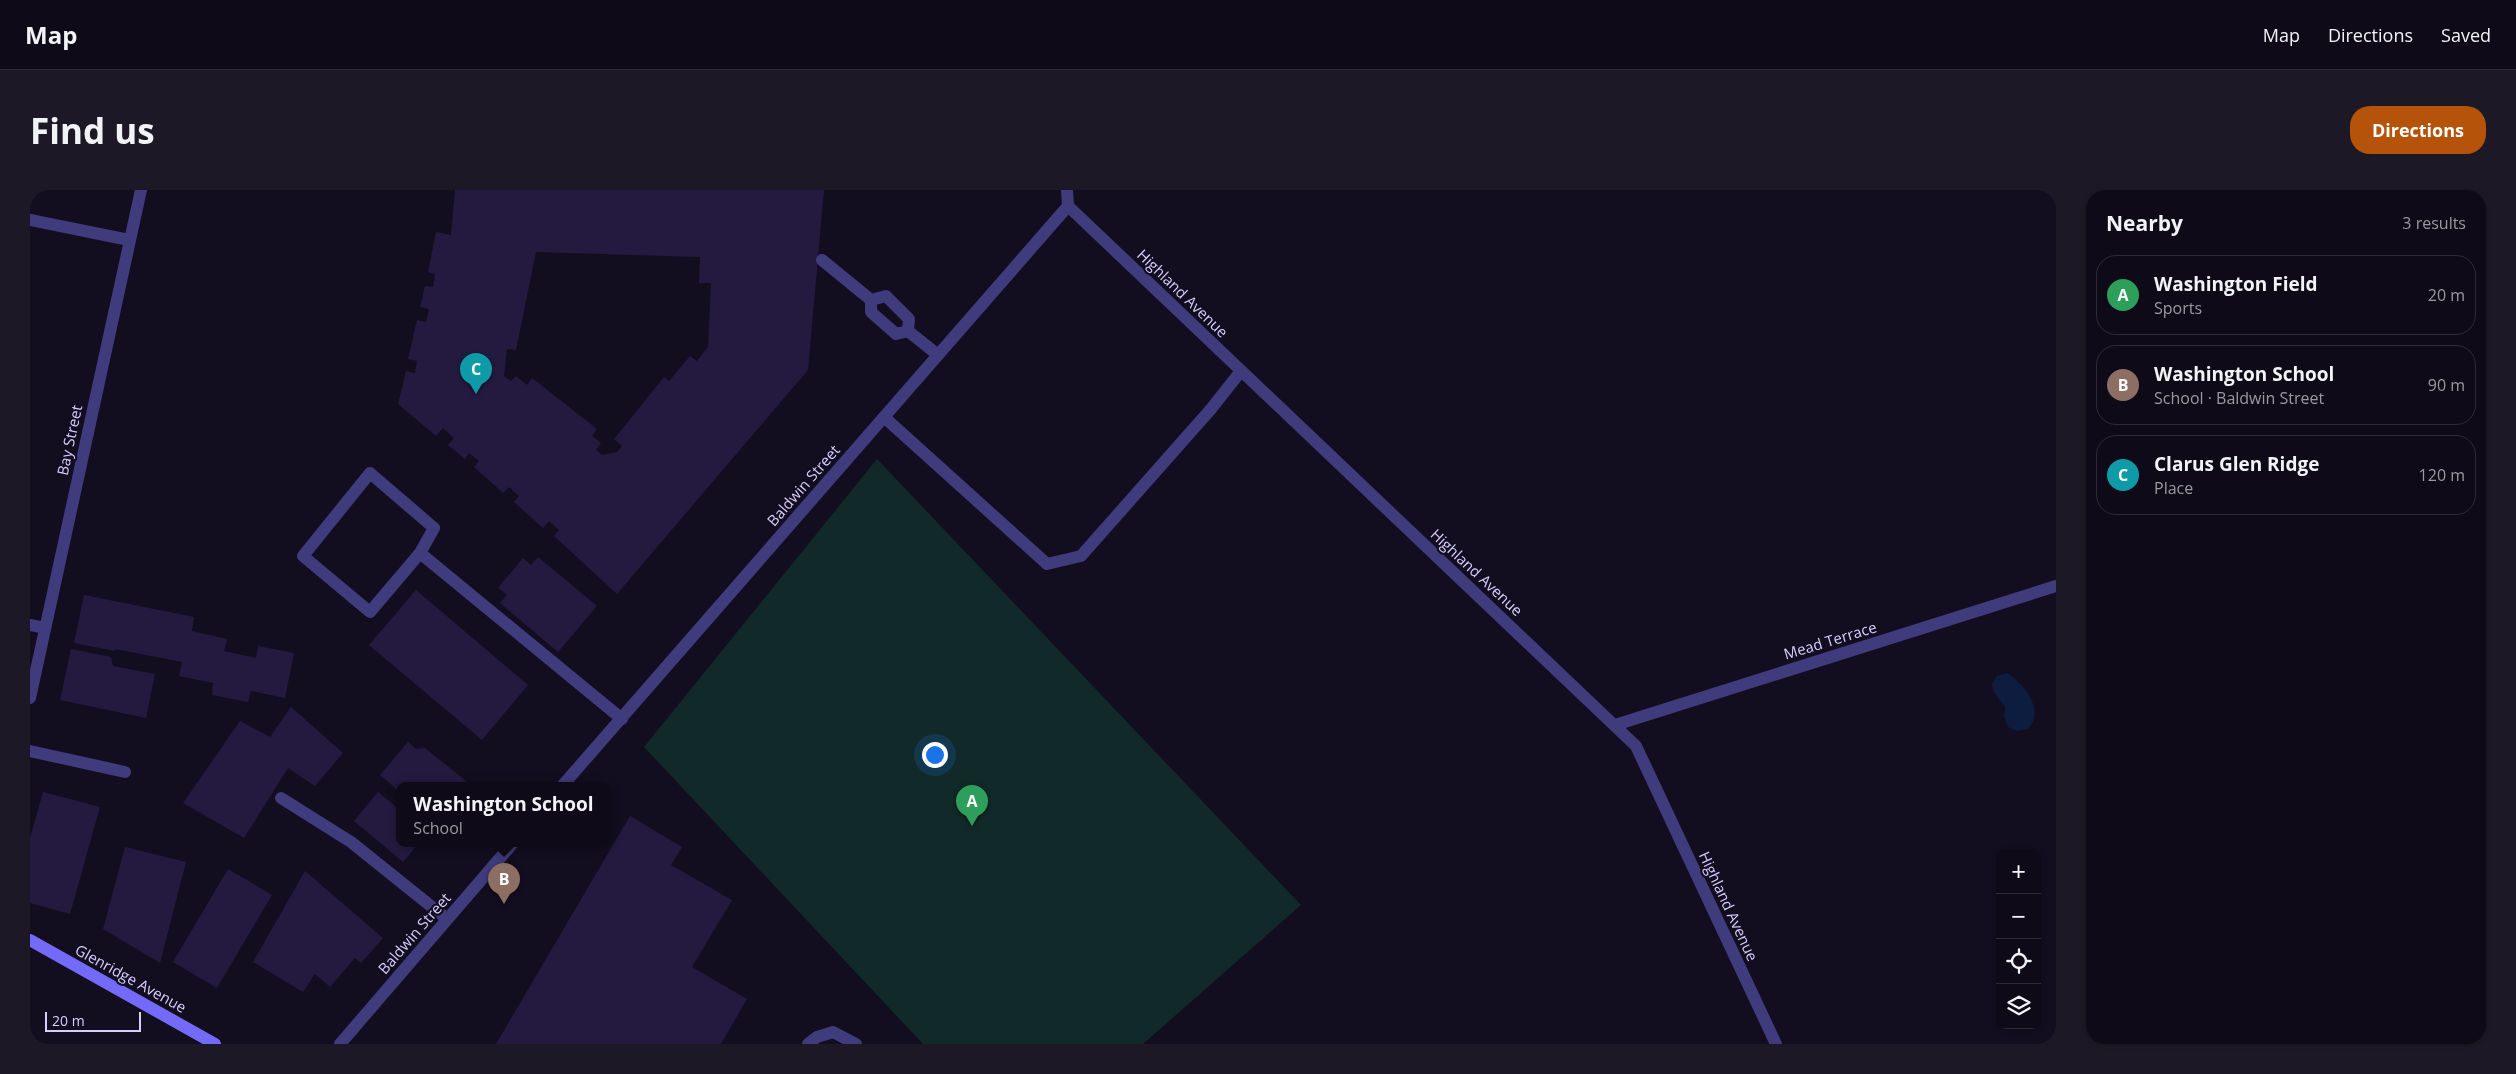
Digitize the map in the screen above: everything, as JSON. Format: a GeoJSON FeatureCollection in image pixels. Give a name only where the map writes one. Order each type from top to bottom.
{"type":"FeatureCollection","features":[{"type":"Feature","properties":{"kind":"street","name":"Bay Street"},"geometry":{"type":"LineString","coordinates":[[30,698],[141,190]]}},
{"type":"Feature","properties":{"kind":"street"},"geometry":{"type":"LineString","coordinates":[[1067,190],[1068,206]]}},
{"type":"Feature","properties":{"kind":"street","name":"Baldwin Street"},"geometry":{"type":"LineString","coordinates":[[566,782],[1068,206]]}},
{"type":"Feature","properties":{"kind":"street","name":"Highland Avenue"},"geometry":{"type":"LineString","coordinates":[[1068,206],[1636,746],[1776,1044]]}},
{"type":"Feature","properties":{"kind":"street"},"geometry":{"type":"LineString","coordinates":[[30,220],[129,240]]}},
{"type":"Feature","properties":{"kind":"street"},"geometry":{"type":"LineString","coordinates":[[822,260],[871,300]]}},
{"type":"Feature","properties":{"kind":"street"},"geometry":{"type":"LineString","coordinates":[[871,300],[886,296],[909,319],[908,331]]}},
{"type":"Feature","properties":{"kind":"street"},"geometry":{"type":"LineString","coordinates":[[871,300],[871,312],[896,334],[908,331]]}},
{"type":"Feature","properties":{"kind":"street"},"geometry":{"type":"LineString","coordinates":[[908,331],[938,356]]}},
{"type":"Feature","properties":{"kind":"street"},"geometry":{"type":"LineString","coordinates":[[884,417],[1047,564],[1081,556],[1211,409],[1242,371]]}},
{"type":"Feature","properties":{"kind":"street"},"geometry":{"type":"LineString","coordinates":[[370,473],[434,528],[420,553],[370,612],[303,556],[370,473]]}},
{"type":"Feature","properties":{"kind":"street"},"geometry":{"type":"LineString","coordinates":[[420,553],[622,719]]}},
{"type":"Feature","properties":{"kind":"street","name":"Mead Terrace"},"geometry":{"type":"LineString","coordinates":[[1615,725],[2056,586]]}},
{"type":"Feature","properties":{"kind":"street"},"geometry":{"type":"LineString","coordinates":[[30,625],[45,628]]}},
{"type":"Feature","properties":{"kind":"street"},"geometry":{"type":"LineString","coordinates":[[30,751],[125,772]]}},
{"type":"Feature","properties":{"kind":"street"},"geometry":{"type":"LineString","coordinates":[[282,798],[351,842],[447,919]]}},
{"type":"Feature","properties":{"kind":"street","name":"Baldwin Street"},"geometry":{"type":"LineString","coordinates":[[340,1044],[510,847]]}},
{"type":"Feature","properties":{"kind":"street","name":"Glenridge Avenue"},"geometry":{"type":"LineString","coordinates":[[30,940],[215,1044]]}},
{"type":"Feature","properties":{"kind":"street"},"geometry":{"type":"LineString","coordinates":[[808,1044],[817,1037],[833,1032],[856,1044]]}},
{"type":"Feature","properties":{"kind":"green space"},"geometry":{"type":"Polygon","coordinates":[[[877,459],[1301,905],[1143,1044],[923,1044],[644,747],[877,459]]]}},
{"type":"Feature","properties":{"kind":"water"},"geometry":{"type":"Polygon","coordinates":[[[2007,673],[2022,686],[2031,698],[2035,711],[2034,719],[2028,729],[2017,731],[2008,727],[2004,716],[2005,707],[1994,692],[1992,684],[1997,676],[2007,673]]]}},
{"type":"Feature","properties":{"kind":"building"},"geometry":{"type":"Polygon","coordinates":[[[455,190],[824,190],[808,370],[617,594],[554,536],[559,530],[549,521],[543,528],[514,502],[519,496],[509,487],[503,493],[474,467],[479,461],[469,453],[465,459],[448,445],[454,438],[443,428],[436,436],[398,404],[406,371],[415,373],[417,361],[408,359],[417,320],[426,322],[429,309],[420,307],[425,286],[433,287],[435,274],[428,272],[436,232],[451,235],[455,190]],[[536,252],[516,350],[507,349],[504,376],[511,381],[516,376],[527,385],[532,378],[597,429],[592,436],[601,443],[596,450],[602,455],[617,452],[622,446],[614,439],[664,377],[669,381],[690,356],[697,361],[708,347],[711,283],[699,283],[700,257],[536,252]]]}},
{"type":"Feature","properties":{"kind":"building"},"geometry":{"type":"Polygon","coordinates":[[[538,557],[597,606],[558,652],[500,603],[507,595],[498,588],[523,558],[531,565],[538,557]]]}},
{"type":"Feature","properties":{"kind":"building"},"geometry":{"type":"Polygon","coordinates":[[[416,590],[528,685],[482,740],[369,645],[416,590]]]}},
{"type":"Feature","properties":{"kind":"building"},"geometry":{"type":"Polygon","coordinates":[[[84,595],[194,617],[192,631],[227,639],[224,651],[256,658],[258,646],[294,653],[285,698],[251,691],[248,702],[212,695],[213,683],[179,676],[182,662],[74,643],[84,595]]]}},
{"type":"Feature","properties":{"kind":"building"},"geometry":{"type":"Polygon","coordinates":[[[71,649],[111,657],[113,666],[155,674],[146,718],[60,700],[71,649]]]}},
{"type":"Feature","properties":{"kind":"building"},"geometry":{"type":"Polygon","coordinates":[[[291,707],[343,753],[315,786],[288,768],[244,838],[183,803],[240,721],[270,737],[291,707]]]}},
{"type":"Feature","properties":{"kind":"building"},"geometry":{"type":"Polygon","coordinates":[[[408,742],[416,749],[425,748],[467,782],[396,782],[396,789],[380,775],[408,742]]]}},
{"type":"Feature","properties":{"kind":"building"},"geometry":{"type":"Polygon","coordinates":[[[43,792],[100,807],[70,914],[30,903],[30,838],[43,792]]]}},
{"type":"Feature","properties":{"kind":"building"},"geometry":{"type":"Polygon","coordinates":[[[378,792],[396,807],[396,847],[416,847],[403,862],[354,821],[378,792]]]}},
{"type":"Feature","properties":{"kind":"building"},"geometry":{"type":"Polygon","coordinates":[[[630,816],[682,847],[671,865],[732,900],[692,967],[747,999],[721,1044],[496,1044],[630,816]]]}},
{"type":"Feature","properties":{"kind":"building"},"geometry":{"type":"Polygon","coordinates":[[[125,847],[186,862],[160,963],[103,929],[125,847]]]}},
{"type":"Feature","properties":{"kind":"building"},"geometry":{"type":"Polygon","coordinates":[[[228,869],[272,895],[217,988],[173,962],[228,869]]]}},
{"type":"Feature","properties":{"kind":"building"},"geometry":{"type":"Polygon","coordinates":[[[305,871],[383,938],[361,963],[355,958],[330,987],[315,974],[303,992],[253,962],[305,871]]]}},
{"type":"Feature","properties":{"kind":"place","name":"Clarus Glen Ridge"},"geometry":{"type":"Point","coordinates":[476,394]}},
{"type":"Feature","properties":{"kind":"place","name":"Washington Field"},"geometry":{"type":"Point","coordinates":[972,826]}},
{"type":"Feature","properties":{"kind":"place","name":"Washington School"},"geometry":{"type":"Point","coordinates":[504,904]}}]}
